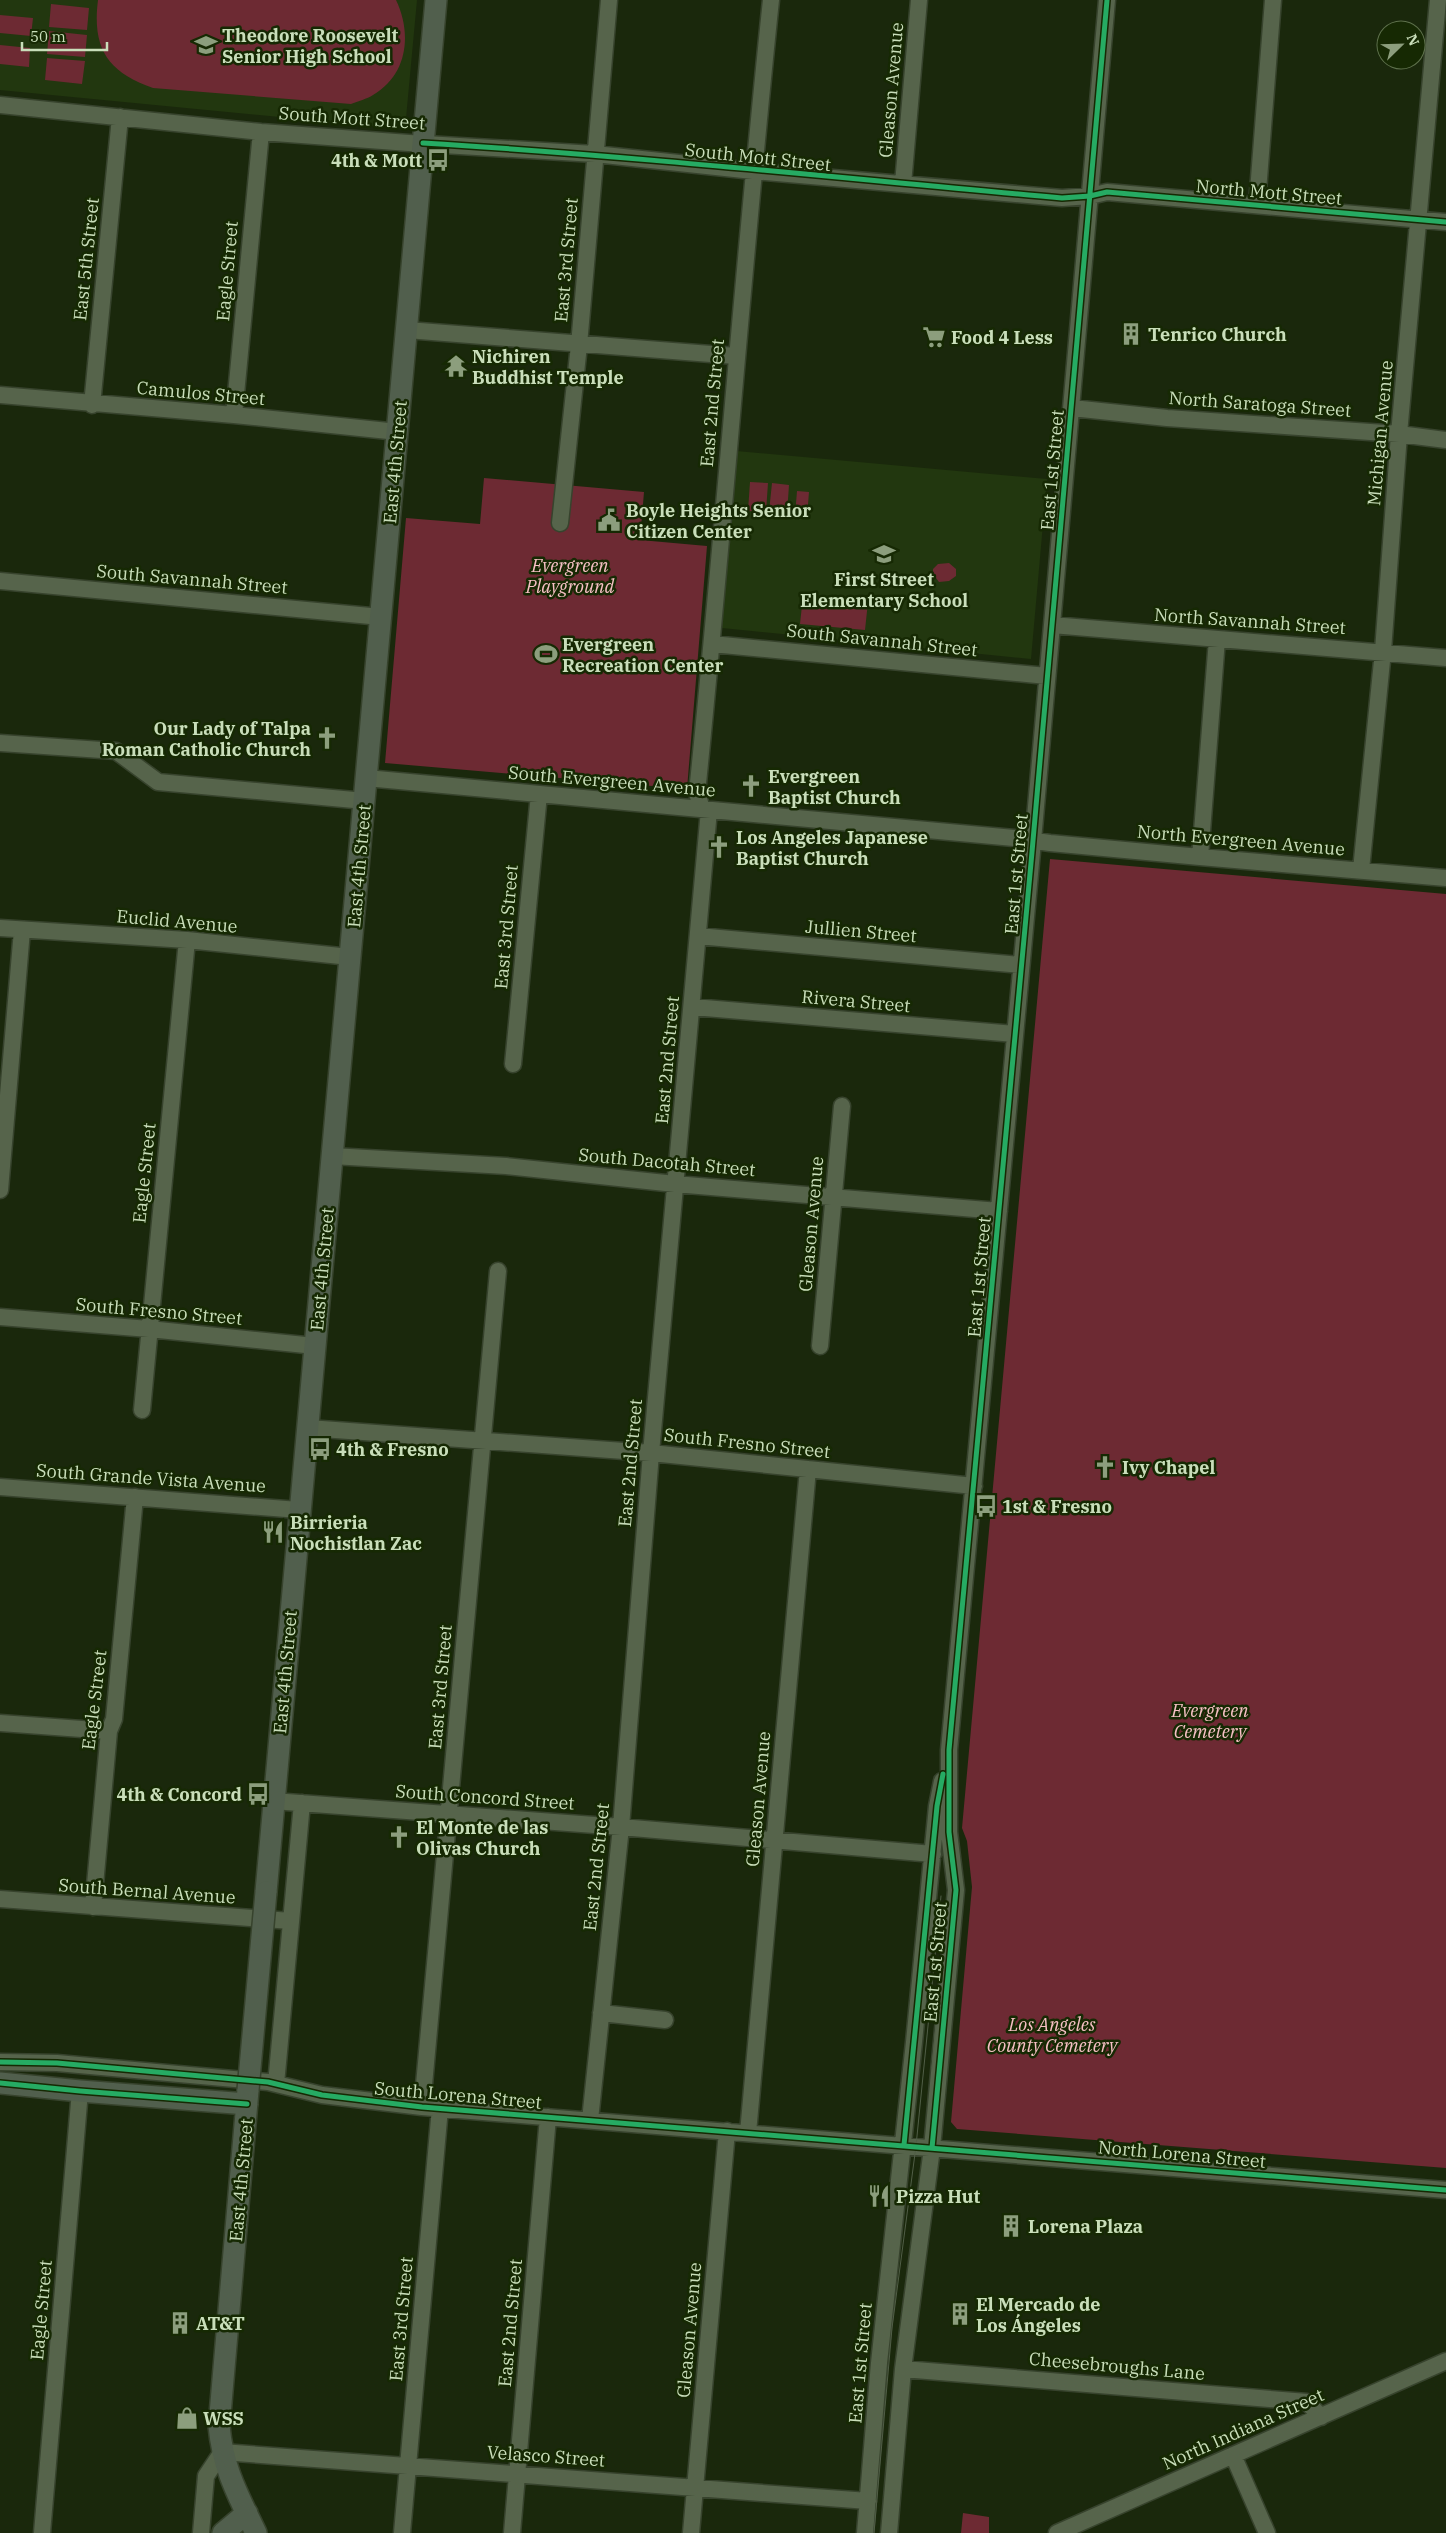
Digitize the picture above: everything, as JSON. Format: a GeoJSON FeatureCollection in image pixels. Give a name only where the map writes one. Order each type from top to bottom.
{"type":"FeatureCollection","features":[{"type":"Feature","properties":{"kind":"main road","name":"East 4th Street"},"geometry":{"type":"LineString","coordinates":[[256,2533],[227,2471],[222,2452],[219,2426],[299,1510],[365,801],[436,0]]}},
{"type":"Feature","properties":{"kind":"main road"},"geometry":{"type":"LineString","coordinates":[[0,2082],[80,2091],[248,2097]]}},
{"type":"Feature","properties":{"kind":"main road"},"geometry":{"type":"LineString","coordinates":[[223,2533],[247,2513]]}},
{"type":"Feature","properties":{"kind":"street","name":"East 3rd Street"},"geometry":{"type":"LineString","coordinates":[[560,523],[579,345],[609,0]]}},
{"type":"Feature","properties":{"kind":"street","name":"East 2nd Street"},"geometry":{"type":"LineString","coordinates":[[590,2120],[621,1827],[651,1453],[693,1007],[706,810],[697,793],[712,644],[753,171],[771,0]]}},
{"type":"Feature","properties":{"kind":"street","name":"Gleason Avenue"},"geometry":{"type":"LineString","coordinates":[[903,184],[919,0]]}},
{"type":"Feature","properties":{"kind":"street","name":"East 1st Street"},"geometry":{"type":"LineString","coordinates":[[865,2533],[879,2363],[917,2146],[956,1890],[949,1832],[949,1750],[1016,1034],[1107,0]]}},
{"type":"Feature","properties":{"kind":"street"},"geometry":{"type":"LineString","coordinates":[[1257,204],[1273,0]]}},
{"type":"Feature","properties":{"kind":"street","name":"Michigan Avenue"},"geometry":{"type":"LineString","coordinates":[[1361,870],[1383,652],[1399,434],[1420,219],[1436,1]]}},
{"type":"Feature","properties":{"kind":"street","name":"South Mott Street"},"geometry":{"type":"LineString","coordinates":[[0,105],[261,132],[595,154],[753,171],[1062,198],[1090,196]]}},
{"type":"Feature","properties":{"kind":"street","name":"East 5th Street"},"geometry":{"type":"LineString","coordinates":[[92,405],[120,117]]}},
{"type":"Feature","properties":{"kind":"street","name":"Eagle Street"},"geometry":{"type":"LineString","coordinates":[[234,415],[261,132]]}},
{"type":"Feature","properties":{"kind":"street","name":"North Mott Street"},"geometry":{"type":"LineString","coordinates":[[1090,196],[1107,192],[1446,222]]}},
{"type":"Feature","properties":{"kind":"street"},"geometry":{"type":"LineString","coordinates":[[407,330],[736,356]]}},
{"type":"Feature","properties":{"kind":"street","name":"Camulos Street"},"geometry":{"type":"LineString","coordinates":[[0,395],[92,405],[234,415],[398,432]]}},
{"type":"Feature","properties":{"kind":"street","name":"North Saratoga Street"},"geometry":{"type":"LineString","coordinates":[[1072,408],[1167,418],[1399,434],[1446,440]]}},
{"type":"Feature","properties":{"kind":"street","name":"South Savannah Street"},"geometry":{"type":"LineString","coordinates":[[0,582],[381,617]]}},
{"type":"Feature","properties":{"kind":"street","name":"North Savannah Street"},"geometry":{"type":"LineString","coordinates":[[1052,625],[1446,658]]}},
{"type":"Feature","properties":{"kind":"street"},"geometry":{"type":"LineString","coordinates":[[1200,858],[1217,640]]}},
{"type":"Feature","properties":{"kind":"street","name":"South Savannah Street"},"geometry":{"type":"LineString","coordinates":[[712,644],[1047,676]]}},
{"type":"Feature","properties":{"kind":"street"},"geometry":{"type":"LineString","coordinates":[[0,743],[116,751],[158,782],[365,801]]}},
{"type":"Feature","properties":{"kind":"street","name":"South Evergreen Avenue"},"geometry":{"type":"LineString","coordinates":[[366,778],[1033,840]]}},
{"type":"Feature","properties":{"kind":"street","name":"East 3rd Street"},"geometry":{"type":"LineString","coordinates":[[513,1064],[539,794]]}},
{"type":"Feature","properties":{"kind":"street","name":"North Evergreen Avenue"},"geometry":{"type":"LineString","coordinates":[[1033,840],[1200,858],[1446,878]]}},
{"type":"Feature","properties":{"kind":"street","name":"Euclid Avenue"},"geometry":{"type":"LineString","coordinates":[[0,928],[187,940],[350,957]]}},
{"type":"Feature","properties":{"kind":"street"},"geometry":{"type":"LineString","coordinates":[[0,1190],[22,930]]}},
{"type":"Feature","properties":{"kind":"street","name":"Jullien Street"},"geometry":{"type":"LineString","coordinates":[[698,936],[1022,966]]}},
{"type":"Feature","properties":{"kind":"street","name":"Eagle Street"},"geometry":{"type":"LineString","coordinates":[[142,1410],[187,940]]}},
{"type":"Feature","properties":{"kind":"street","name":"Rivera Street"},"geometry":{"type":"LineString","coordinates":[[693,1007],[1016,1034]]}},
{"type":"Feature","properties":{"kind":"street","name":"Gleason Avenue"},"geometry":{"type":"LineString","coordinates":[[820,1346],[832,1197],[842,1106]]}},
{"type":"Feature","properties":{"kind":"street","name":"South Dacotah Street"},"geometry":{"type":"LineString","coordinates":[[332,1156],[506,1166],[675,1184],[999,1211]]}},
{"type":"Feature","properties":{"kind":"street","name":"East 3rd Street"},"geometry":{"type":"LineString","coordinates":[[422,2106],[498,1270]]}},
{"type":"Feature","properties":{"kind":"street","name":"South Fresno Street"},"geometry":{"type":"LineString","coordinates":[[0,1317],[149,1329],[314,1346]]}},
{"type":"Feature","properties":{"kind":"street","name":"South Fresno Street"},"geometry":{"type":"LineString","coordinates":[[308,1428],[651,1453],[974,1486]]}},
{"type":"Feature","properties":{"kind":"street","name":"Gleason Avenue"},"geometry":{"type":"LineString","coordinates":[[748,2133],[808,1469]]}},
{"type":"Feature","properties":{"kind":"street","name":"South Grande Vista Avenue"},"geometry":{"type":"LineString","coordinates":[[0,1487],[299,1510]]}},
{"type":"Feature","properties":{"kind":"street","name":"Eagle Street"},"geometry":{"type":"LineString","coordinates":[[93,1907],[109,1731],[114,1719],[135,1497]]}},
{"type":"Feature","properties":{"kind":"street"},"geometry":{"type":"LineString","coordinates":[[0,1723],[109,1731]]}},
{"type":"Feature","properties":{"kind":"street","name":"East 1st Street"},"geometry":{"type":"LineString","coordinates":[[889,2533],[903,2369],[933,1854],[937,1806],[949,1750]]}},
{"type":"Feature","properties":{"kind":"street","name":"South Concord Street"},"geometry":{"type":"LineString","coordinates":[[273,1801],[621,1827],[933,1854]]}},
{"type":"Feature","properties":{"kind":"street"},"geometry":{"type":"LineString","coordinates":[[276,2084],[302,1803]]}},
{"type":"Feature","properties":{"kind":"street","name":"South Bernal Avenue"},"geometry":{"type":"LineString","coordinates":[[0,1899],[291,1921]]}},
{"type":"Feature","properties":{"kind":"street"},"geometry":{"type":"LineString","coordinates":[[601,2013],[665,2020]]}},
{"type":"Feature","properties":{"kind":"street","name":"South Lorena Street"},"geometry":{"type":"LineString","coordinates":[[0,2062],[57,2063],[276,2084],[322,2095],[440,2108],[917,2146]]}},
{"type":"Feature","properties":{"kind":"street","name":"Eagle Street"},"geometry":{"type":"LineString","coordinates":[[42,2533],[80,2091]]}},
{"type":"Feature","properties":{"kind":"street","name":"East 3rd Street"},"geometry":{"type":"LineString","coordinates":[[402,2533],[440,2108]]}},
{"type":"Feature","properties":{"kind":"street","name":"East 2nd Street"},"geometry":{"type":"LineString","coordinates":[[512,2533],[548,2117]]}},
{"type":"Feature","properties":{"kind":"street","name":"Gleason Avenue"},"geometry":{"type":"LineString","coordinates":[[691,2533],[727,2131]]}},
{"type":"Feature","properties":{"kind":"street","name":"North Lorena Street"},"geometry":{"type":"LineString","coordinates":[[917,2146],[1446,2190]]}},
{"type":"Feature","properties":{"kind":"street","name":"North Indiana Street"},"geometry":{"type":"LineString","coordinates":[[1056,2533],[1446,2361]]}},
{"type":"Feature","properties":{"kind":"street","name":"Cheesebroughs Lane"},"geometry":{"type":"LineString","coordinates":[[903,2369],[1307,2402],[1321,2417]]}},
{"type":"Feature","properties":{"kind":"street"},"geometry":{"type":"LineString","coordinates":[[201,2533],[206,2476],[222,2452]]}},
{"type":"Feature","properties":{"kind":"street","name":"Velasco Street"},"geometry":{"type":"LineString","coordinates":[[222,2452],[695,2486],[868,2501]]}},
{"type":"Feature","properties":{"kind":"street"},"geometry":{"type":"LineString","coordinates":[[1233,2455],[1267,2533]]}},
{"type":"Feature","properties":{"kind":"shaded area","name":"Theodore Roosevelt Senior High School"},"geometry":{"type":"Polygon","coordinates":[[[0,0],[417,0],[405,129],[0,90],[0,0]]]}},
{"type":"Feature","properties":{"kind":"shaded area","name":"First Street Elementary School"},"geometry":{"type":"Polygon","coordinates":[[[736,451],[1047,479],[1031,659],[722,628],[736,451]]]}},
{"type":"Feature","properties":{"kind":"green space","name":"Theodore Roosevelt Senior High School"},"geometry":{"type":"Polygon","coordinates":[[[98,0],[396,0],[404,26],[404,52],[400,65],[385,87],[371,96],[351,104],[153,88],[137,82],[124,74],[106,56],[98,32],[98,0]]]}},
{"type":"Feature","properties":{"kind":"green space"},"geometry":{"type":"Polygon","coordinates":[[[51,4],[89,8],[87,30],[49,27],[51,4]]]}},
{"type":"Feature","properties":{"kind":"green space"},"geometry":{"type":"Polygon","coordinates":[[[0,15],[33,18],[31,36],[0,33],[0,15]]]}},
{"type":"Feature","properties":{"kind":"green space"},"geometry":{"type":"Polygon","coordinates":[[[49,31],[87,35],[85,57],[47,54],[49,31]]]}},
{"type":"Feature","properties":{"kind":"green space"},"geometry":{"type":"Polygon","coordinates":[[[0,45],[30,48],[29,67],[0,64],[0,45]]]}},
{"type":"Feature","properties":{"kind":"green space"},"geometry":{"type":"Polygon","coordinates":[[[47,58],[85,61],[82,84],[45,80],[47,58]]]}},
{"type":"Feature","properties":{"kind":"green space","name":"Evergreen Recreation Center"},"geometry":{"type":"Polygon","coordinates":[[[484,478],[644,492],[640,540],[707,546],[687,789],[385,763],[406,518],[480,524],[484,478]]]}},
{"type":"Feature","properties":{"kind":"green space"},"geometry":{"type":"Polygon","coordinates":[[[750,482],[768,483],[766,512],[748,511],[750,482]]]}},
{"type":"Feature","properties":{"kind":"green space"},"geometry":{"type":"Polygon","coordinates":[[[772,483],[789,485],[787,514],[769,512],[772,483]]]}},
{"type":"Feature","properties":{"kind":"green space"},"geometry":{"type":"Polygon","coordinates":[[[797,491],[809,492],[807,517],[795,516],[797,491]]]}},
{"type":"Feature","properties":{"kind":"green space"},"geometry":{"type":"Polygon","coordinates":[[[949,563],[956,569],[956,576],[949,581],[939,582],[933,574],[933,569],[938,564],[949,563]]]}},
{"type":"Feature","properties":{"kind":"green space"},"geometry":{"type":"Polygon","coordinates":[[[803,596],[868,602],[865,630],[800,624],[803,596]]]}},
{"type":"Feature","properties":{"kind":"green space","name":"Evergreen Cemetery"},"geometry":{"type":"Polygon","coordinates":[[[1050,859],[1446,894],[1446,2168],[957,2129],[951,2122],[972,1887],[967,1841],[962,1828],[1050,859]]]}},
{"type":"Feature","properties":{"kind":"green space"},"geometry":{"type":"Polygon","coordinates":[[[963,2513],[989,2517],[989,2533],[961,2533],[963,2513]]]}},
{"type":"Feature","properties":{"kind":"tram line"},"geometry":{"type":"LineString","coordinates":[[874,2533],[892,2328],[916,2146],[941,1896]]}},
{"type":"Feature","properties":{"kind":"tram line"},"geometry":{"type":"LineString","coordinates":[[932,2068],[948,1897]]}},
{"type":"Feature","properties":{"kind":"cycle path"},"geometry":{"type":"LineString","coordinates":[[932,2148],[956,1890],[949,1832],[949,1750],[1032,852],[1107,0]]}},
{"type":"Feature","properties":{"kind":"cycle path"},"geometry":{"type":"LineString","coordinates":[[423,143],[663,161],[1062,198],[1090,196],[1107,192],[1446,222]]}},
{"type":"Feature","properties":{"kind":"cycle path"},"geometry":{"type":"LineString","coordinates":[[904,2145],[937,1806],[943,1774]]}},
{"type":"Feature","properties":{"kind":"cycle path"},"geometry":{"type":"LineString","coordinates":[[0,2062],[57,2063],[268,2082],[322,2095],[422,2107],[1446,2190]]}},
{"type":"Feature","properties":{"kind":"cycle path"},"geometry":{"type":"LineString","coordinates":[[0,2083],[247,2104]]}},
{"type":"Feature","properties":{"kind":"place","name":"Theodore Roosevelt Senior High School"},"geometry":{"type":"Point","coordinates":[206,45]}},
{"type":"Feature","properties":{"kind":"place","name":"4th & Mott"},"geometry":{"type":"Point","coordinates":[438,160]}},
{"type":"Feature","properties":{"kind":"place","name":"Tenrico Church"},"geometry":{"type":"Point","coordinates":[1131,334]}},
{"type":"Feature","properties":{"kind":"place","name":"Food 4 Less"},"geometry":{"type":"Point","coordinates":[934,337]}},
{"type":"Feature","properties":{"kind":"place","name":"Nichiren Buddhist Temple"},"geometry":{"type":"Point","coordinates":[456,366]}},
{"type":"Feature","properties":{"kind":"place","name":"Boyle Heights Senior Citizen Center"},"geometry":{"type":"Point","coordinates":[609,520]}},
{"type":"Feature","properties":{"kind":"place","name":"First Street Elementary School"},"geometry":{"type":"Point","coordinates":[884,554]}},
{"type":"Feature","properties":{"kind":"place","name":"Evergreen Recreation Center"},"geometry":{"type":"Point","coordinates":[546,654]}},
{"type":"Feature","properties":{"kind":"place","name":"Our Lady of Talpa Roman Catholic Church"},"geometry":{"type":"Point","coordinates":[327,738]}},
{"type":"Feature","properties":{"kind":"place","name":"Evergreen Baptist Church"},"geometry":{"type":"Point","coordinates":[751,786]}},
{"type":"Feature","properties":{"kind":"place","name":"Los Angeles Japanese Baptist Church"},"geometry":{"type":"Point","coordinates":[719,847]}},
{"type":"Feature","properties":{"kind":"place","name":"4th & Fresno"},"geometry":{"type":"Point","coordinates":[320,1449]}},
{"type":"Feature","properties":{"kind":"place","name":"Ivy Chapel"},"geometry":{"type":"Point","coordinates":[1105,1467]}},
{"type":"Feature","properties":{"kind":"place","name":"1st & Fresno"},"geometry":{"type":"Point","coordinates":[986,1506]}},
{"type":"Feature","properties":{"kind":"place","name":"Birrieria Nochistlan Zac"},"geometry":{"type":"Point","coordinates":[273,1532]}},
{"type":"Feature","properties":{"kind":"place","name":"4th & Concord"},"geometry":{"type":"Point","coordinates":[258,1794]}},
{"type":"Feature","properties":{"kind":"place","name":"El Monte de las Olivas Church"},"geometry":{"type":"Point","coordinates":[399,1837]}},
{"type":"Feature","properties":{"kind":"place","name":"Pizza Hut"},"geometry":{"type":"Point","coordinates":[879,2196]}},
{"type":"Feature","properties":{"kind":"place","name":"Lorena Plaza"},"geometry":{"type":"Point","coordinates":[1011,2226]}},
{"type":"Feature","properties":{"kind":"place","name":"El Mercado de Los Ángeles"},"geometry":{"type":"Point","coordinates":[960,2314]}},
{"type":"Feature","properties":{"kind":"place","name":"AT&T"},"geometry":{"type":"Point","coordinates":[180,2323]}},
{"type":"Feature","properties":{"kind":"place","name":"WSS"},"geometry":{"type":"Point","coordinates":[187,2418]}},
{"type":"Feature","properties":{"kind":"park label","name":"Evergreen Playground"},"geometry":{"type":"Point","coordinates":[570,575]}},
{"type":"Feature","properties":{"kind":"park label","name":"Los Angeles County Cemetery"},"geometry":{"type":"Point","coordinates":[1052,2034]}}]}
